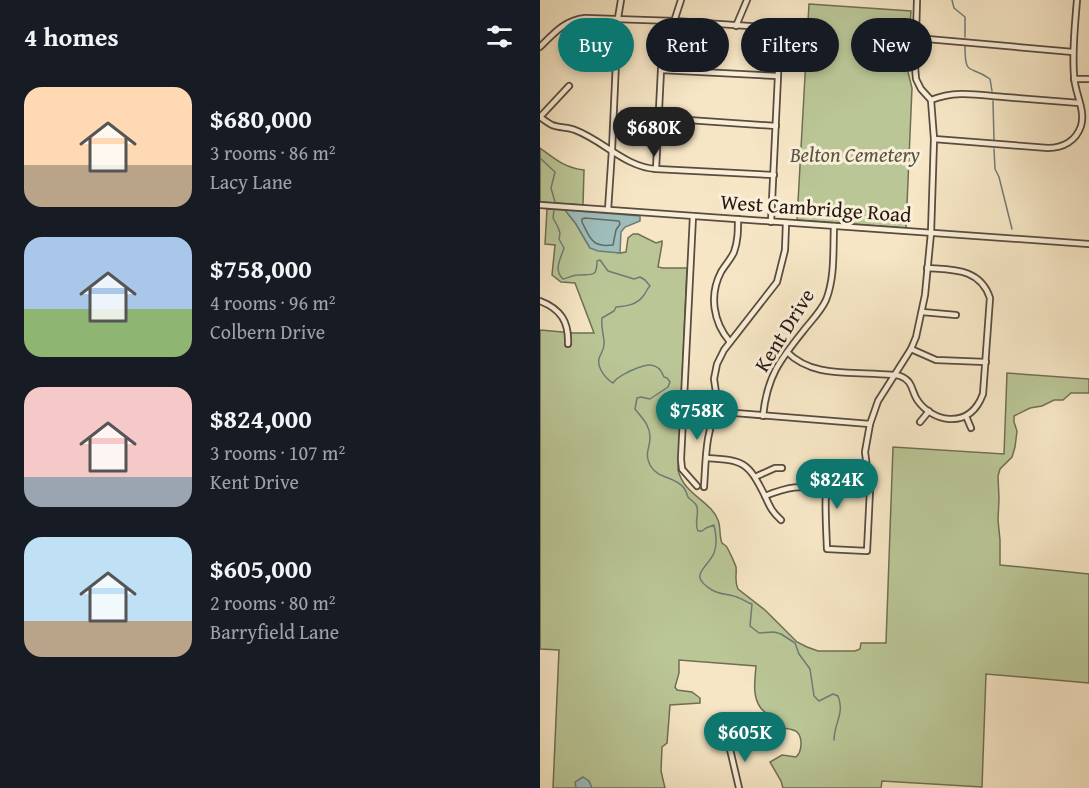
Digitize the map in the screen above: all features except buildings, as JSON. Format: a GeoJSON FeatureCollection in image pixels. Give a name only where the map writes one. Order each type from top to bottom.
{"type":"FeatureCollection","features":[{"type":"Feature","properties":{"kind":"street"},"geometry":{"type":"LineString","coordinates":[[578,18],[618,18],[621,0]]}},
{"type":"Feature","properties":{"kind":"street"},"geometry":{"type":"LineString","coordinates":[[675,18],[681,0]]}},
{"type":"Feature","properties":{"kind":"street"},"geometry":{"type":"LineString","coordinates":[[736,26],[747,0]]}},
{"type":"Feature","properties":{"kind":"street"},"geometry":{"type":"LineString","coordinates":[[917,0],[917,18]]}},
{"type":"Feature","properties":{"kind":"street"},"geometry":{"type":"LineString","coordinates":[[934,139],[1048,148],[1065,145],[1073,139],[1080,129],[1082,118],[1074,79],[1073,52],[1077,0]]}},
{"type":"Feature","properties":{"kind":"street"},"geometry":{"type":"LineString","coordinates":[[729,25],[779,28],[771,222]]}},
{"type":"Feature","properties":{"kind":"street"},"geometry":{"type":"LineString","coordinates":[[540,47],[558,29]]}},
{"type":"Feature","properties":{"kind":"street"},"geometry":{"type":"LineString","coordinates":[[932,39],[1073,52]]}},
{"type":"Feature","properties":{"kind":"street"},"geometry":{"type":"LineString","coordinates":[[608,210],[616,72]]}},
{"type":"Feature","properties":{"kind":"street"},"geometry":{"type":"LineString","coordinates":[[656,169],[662,72]]}},
{"type":"Feature","properties":{"kind":"street"},"geometry":{"type":"LineString","coordinates":[[701,72],[778,76]]}},
{"type":"Feature","properties":{"kind":"street"},"geometry":{"type":"LineString","coordinates":[[867,468],[847,471],[828,470],[825,488],[827,549],[867,550],[870,490],[866,444],[870,424],[882,394],[911,349],[922,312],[931,233],[934,139],[931,100],[921,89],[915,72]]}},
{"type":"Feature","properties":{"kind":"street"},"geometry":{"type":"LineString","coordinates":[[1074,79],[1089,79]]}},
{"type":"Feature","properties":{"kind":"street"},"geometry":{"type":"LineString","coordinates":[[569,86],[540,117],[550,124],[575,130],[634,164],[647,169],[774,175]]}},
{"type":"Feature","properties":{"kind":"street"},"geometry":{"type":"LineString","coordinates":[[931,100],[952,94],[970,93],[1079,103]]}},
{"type":"Feature","properties":{"kind":"street"},"geometry":{"type":"LineString","coordinates":[[659,118],[776,126]]}},
{"type":"Feature","properties":{"kind":"street","name":"West Cambridge Road"},"geometry":{"type":"LineString","coordinates":[[540,206],[1089,244]]}},
{"type":"Feature","properties":{"kind":"street"},"geometry":{"type":"LineString","coordinates":[[693,216],[681,459],[682,469],[697,486]]}},
{"type":"Feature","properties":{"kind":"street"},"geometry":{"type":"LineString","coordinates":[[730,342],[716,317],[714,294],[718,280],[736,245],[738,219]]}},
{"type":"Feature","properties":{"kind":"street"},"geometry":{"type":"LineString","coordinates":[[786,223],[785,250],[777,282],[720,357],[715,372],[715,392],[720,405],[735,413],[870,424]]}},
{"type":"Feature","properties":{"kind":"street","name":"Kent Drive"},"geometry":{"type":"LineString","coordinates":[[763,416],[765,398],[775,369],[819,312],[826,299],[830,283],[834,226]]}},
{"type":"Feature","properties":{"kind":"street"},"geometry":{"type":"LineString","coordinates":[[787,352],[801,363],[820,370],[903,377],[910,384],[918,401],[937,417],[947,419],[966,416],[977,407],[983,394],[990,298],[979,280],[971,275],[956,270],[927,268]]}},
{"type":"Feature","properties":{"kind":"street"},"geometry":{"type":"LineString","coordinates":[[540,301],[555,309],[565,321],[569,333],[568,344]]}},
{"type":"Feature","properties":{"kind":"street"},"geometry":{"type":"LineString","coordinates":[[922,312],[956,315]]}},
{"type":"Feature","properties":{"kind":"street"},"geometry":{"type":"LineString","coordinates":[[911,349],[936,360],[986,362]]}},
{"type":"Feature","properties":{"kind":"street"},"geometry":{"type":"LineString","coordinates":[[704,487],[710,425],[720,405]]}},
{"type":"Feature","properties":{"kind":"street"},"geometry":{"type":"LineString","coordinates":[[920,422],[928,411]]}},
{"type":"Feature","properties":{"kind":"street"},"geometry":{"type":"LineString","coordinates":[[966,416],[971,428]]}},
{"type":"Feature","properties":{"kind":"street"},"geometry":{"type":"LineString","coordinates":[[706,458],[738,461],[750,470],[773,513],[781,520]]}},
{"type":"Feature","properties":{"kind":"street"},"geometry":{"type":"LineString","coordinates":[[755,477],[775,468],[782,468]]}},
{"type":"Feature","properties":{"kind":"street"},"geometry":{"type":"LineString","coordinates":[[765,496],[795,486],[825,488]]}},
{"type":"Feature","properties":{"kind":"street"},"geometry":{"type":"LineString","coordinates":[[732,734],[729,745],[739,788]]}},
{"type":"Feature","properties":{"kind":"green space","name":"Belton Cemetery"},"geometry":{"type":"Polygon","coordinates":[[[809,4],[911,11],[911,18],[851,18],[851,72],[908,72],[912,88],[906,228],[797,220],[805,72],[839,72],[839,18],[808,18],[809,4]]]}},
{"type":"Feature","properties":{"kind":"green space"},"geometry":{"type":"Polygon","coordinates":[[[540,148],[566,165],[584,170],[583,205],[540,202],[540,148]]]}},
{"type":"Feature","properties":{"kind":"green space"},"geometry":{"type":"Polygon","coordinates":[[[547,209],[565,210],[590,248],[626,252],[628,238],[633,234],[638,234],[656,243],[662,241],[658,267],[687,268],[678,470],[681,479],[691,492],[715,513],[722,543],[727,547],[736,567],[738,589],[765,610],[797,642],[818,651],[855,651],[860,649],[861,643],[886,643],[893,447],[1004,454],[1007,373],[1089,379],[1089,393],[1071,393],[1063,400],[1054,400],[1014,416],[1017,431],[1015,447],[1012,457],[1000,469],[998,476],[998,520],[1000,565],[1089,574],[1089,683],[986,674],[982,787],[882,781],[881,788],[783,788],[770,762],[782,755],[796,757],[801,748],[801,741],[795,731],[775,725],[757,702],[756,666],[679,660],[679,673],[675,687],[677,690],[692,692],[700,698],[700,703],[670,705],[667,743],[662,747],[661,771],[665,788],[553,788],[559,650],[540,649],[540,330],[594,333],[575,283],[561,282],[552,275],[555,245],[545,244],[547,209]]]}},
{"type":"Feature","properties":{"kind":"water"},"geometry":{"type":"Polygon","coordinates":[[[565,210],[640,216],[640,221],[625,227],[621,232],[620,253],[598,251],[590,248],[565,210]]]}},
{"type":"Feature","properties":{"kind":"water"},"geometry":{"type":"Polygon","coordinates":[[[583,777],[589,781],[592,788],[576,788],[575,782],[583,777]]]}},
{"type":"Feature","properties":{"kind":"waterway"},"geometry":{"type":"LineString","coordinates":[[952,0],[954,8],[965,17],[965,37]]}},
{"type":"Feature","properties":{"kind":"waterway"},"geometry":{"type":"LineString","coordinates":[[965,46],[968,67],[990,79],[992,91]]}},
{"type":"Feature","properties":{"kind":"waterway"},"geometry":{"type":"LineString","coordinates":[[993,101],[994,140]]}},
{"type":"Feature","properties":{"kind":"waterway"},"geometry":{"type":"LineString","coordinates":[[994,149],[995,169],[1012,229]]}},
{"type":"Feature","properties":{"kind":"waterway"},"geometry":{"type":"LineString","coordinates":[[540,158],[555,172],[551,188],[555,202],[553,218],[564,248],[558,268],[563,279],[595,273],[597,261],[600,260],[608,271],[634,279],[640,277],[650,286],[638,301],[616,307],[614,311],[602,318],[604,344],[599,366],[613,383],[630,371],[649,365],[657,367],[670,382],[668,387],[650,399],[637,398],[635,409],[649,429],[647,457],[653,470],[676,481],[685,489],[688,497],[697,507],[698,531],[714,525],[715,550],[701,572],[701,580],[715,592],[752,604],[750,626],[759,633],[774,632],[795,643],[799,654],[810,669],[814,696],[819,701],[833,694],[838,696],[840,713],[834,740]]}}]}
